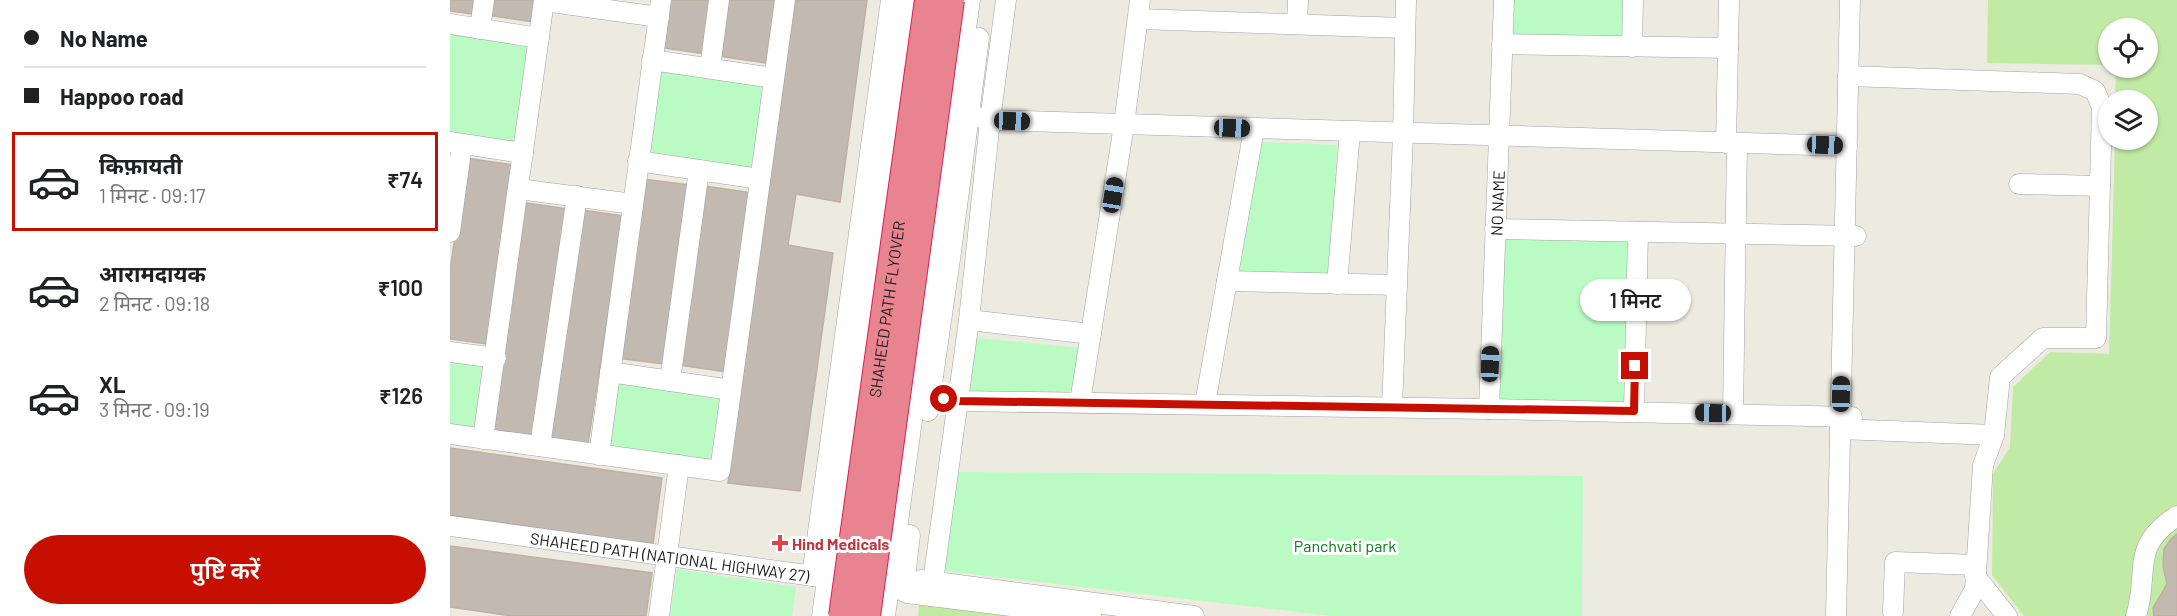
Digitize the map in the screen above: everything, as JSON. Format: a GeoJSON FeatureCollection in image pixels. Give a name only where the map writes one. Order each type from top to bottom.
{"type":"FeatureCollection","features":[{"type":"Feature","properties":{"kind":"highway","name":"SHAHEED PATH FLYOVER"},"geometry":{"type":"LineString","coordinates":[[843,616],[928,0]]}},
{"type":"Feature","properties":{"kind":"highway","name":"SHAHEED PATH FLYOVER"},"geometry":{"type":"LineString","coordinates":[[866,616],[950,0]]}},
{"type":"Feature","properties":{"kind":"street"},"geometry":{"type":"LineString","coordinates":[[480,29],[484,0]]}},
{"type":"Feature","properties":{"kind":"street"},"geometry":{"type":"LineString","coordinates":[[710,68],[719,0]]}},
{"type":"Feature","properties":{"kind":"street"},"geometry":{"type":"LineString","coordinates":[[450,435],[720,471],[785,0]]}},
{"type":"Feature","properties":{"kind":"street"},"geometry":{"type":"LineString","coordinates":[[822,616],[820,577],[891,0]]}},
{"type":"Feature","properties":{"kind":"street"},"geometry":{"type":"LineString","coordinates":[[820,577],[882,194],[908,0]]}},
{"type":"Feature","properties":{"kind":"street"},"geometry":{"type":"LineString","coordinates":[[897,581],[970,0]]}},
{"type":"Feature","properties":{"kind":"street"},"geometry":{"type":"LineString","coordinates":[[885,616],[897,581],[930,397],[984,0]]}},
{"type":"Feature","properties":{"kind":"street"},"geometry":{"type":"LineString","coordinates":[[932,589],[969,320],[990,120],[1006,0]]}},
{"type":"Feature","properties":{"kind":"street"},"geometry":{"type":"LineString","coordinates":[[1297,24],[1298,0]]}},
{"type":"Feature","properties":{"kind":"street"},"geometry":{"type":"LineString","coordinates":[[1392,407],[1406,0]]}},
{"type":"Feature","properties":{"kind":"street","name":"NO NAME"},"geometry":{"type":"LineString","coordinates":[[1489,409],[1504,0]]}},
{"type":"Feature","properties":{"kind":"street"},"geometry":{"type":"LineString","coordinates":[[1632,46],[1633,0]]}},
{"type":"Feature","properties":{"kind":"street"},"geometry":{"type":"LineString","coordinates":[[1729,0],[1728,48],[1736,234],[1733,414]]}},
{"type":"Feature","properties":{"kind":"street"},"geometry":{"type":"LineString","coordinates":[[1836,616],[1846,423],[1854,76],[1850,0]]}},
{"type":"Feature","properties":{"kind":"street"},"geometry":{"type":"LineString","coordinates":[[1850,236],[1847,146],[1861,0]]}},
{"type":"Feature","properties":{"kind":"street"},"geometry":{"type":"LineString","coordinates":[[483,439],[544,1],[660,9],[599,454]]}},
{"type":"Feature","properties":{"kind":"street"},"geometry":{"type":"LineString","coordinates":[[1080,402],[1124,125],[1139,10],[1297,24],[1405,28]]}},
{"type":"Feature","properties":{"kind":"street"},"geometry":{"type":"LineString","coordinates":[[450,24],[539,38]]}},
{"type":"Feature","properties":{"kind":"street"},"geometry":{"type":"LineString","coordinates":[[1502,44],[1728,48]]}},
{"type":"Feature","properties":{"kind":"street"},"geometry":{"type":"LineString","coordinates":[[652,60],[774,78]]}},
{"type":"Feature","properties":{"kind":"street"},"geometry":{"type":"LineString","coordinates":[[1854,76],[2080,84],[2095,91],[2103,107],[2096,338],[2043,338],[2000,378],[1994,435],[1983,465],[1974,589],[1960,616]]}},
{"type":"Feature","properties":{"kind":"street"},"geometry":{"type":"LineString","coordinates":[[969,115],[990,120],[1124,125],[1847,146]]}},
{"type":"Feature","properties":{"kind":"street"},"geometry":{"type":"LineString","coordinates":[[1205,404],[1254,129]]}},
{"type":"Feature","properties":{"kind":"street"},"geometry":{"type":"LineString","coordinates":[[1337,284],[1350,132]]}},
{"type":"Feature","properties":{"kind":"street"},"geometry":{"type":"LineString","coordinates":[[450,232],[456,143],[523,153]]}},
{"type":"Feature","properties":{"kind":"street"},"geometry":{"type":"LineString","coordinates":[[638,161],[760,179]]}},
{"type":"Feature","properties":{"kind":"street"},"geometry":{"type":"LineString","coordinates":[[670,381],[699,170]]}},
{"type":"Feature","properties":{"kind":"street"},"geometry":{"type":"LineString","coordinates":[[2019,184],[2100,186]]}},
{"type":"Feature","properties":{"kind":"street"},"geometry":{"type":"LineString","coordinates":[[518,189],[633,204]]}},
{"type":"Feature","properties":{"kind":"street"},"geometry":{"type":"LineString","coordinates":[[540,446],[577,196]]}},
{"type":"Feature","properties":{"kind":"street"},"geometry":{"type":"LineString","coordinates":[[1495,229],[1850,236]]}},
{"type":"Feature","properties":{"kind":"street"},"geometry":{"type":"LineString","coordinates":[[1634,411],[1638,232]]}},
{"type":"Feature","properties":{"kind":"street"},"geometry":{"type":"LineString","coordinates":[[1227,281],[1397,285]]}},
{"type":"Feature","properties":{"kind":"street"},"geometry":{"type":"LineString","coordinates":[[969,320],[1091,334]]}},
{"type":"Feature","properties":{"kind":"street"},"geometry":{"type":"LineString","coordinates":[[450,351],[496,358]]}},
{"type":"Feature","properties":{"kind":"street"},"geometry":{"type":"LineString","coordinates":[[610,372],[731,390]]}},
{"type":"Feature","properties":{"kind":"street"},"geometry":{"type":"LineString","coordinates":[[930,397],[958,401],[1733,414],[1994,435]]}},
{"type":"Feature","properties":{"kind":"street"},"geometry":{"type":"LineString","coordinates":[[1846,423],[1848,616]]}},
{"type":"Feature","properties":{"kind":"street"},"geometry":{"type":"LineString","coordinates":[[659,616],[679,465]]}},
{"type":"Feature","properties":{"kind":"street"},"geometry":{"type":"LineString","coordinates":[[2136,616],[2142,591],[2141,562],[2150,540],[2162,526],[2177,516]]}},
{"type":"Feature","properties":{"kind":"street","name":"SHAHEED PATH (NATIONAL HIGHWAY 27)"},"geometry":{"type":"LineString","coordinates":[[450,526],[820,577],[897,581],[908,593],[932,589]]}},
{"type":"Feature","properties":{"kind":"street"},"geometry":{"type":"LineString","coordinates":[[1893,612],[1895,562],[1976,571],[2007,616]]}},
{"type":"Feature","properties":{"kind":"street"},"geometry":{"type":"LineString","coordinates":[[932,589],[1091,616]]}},
{"type":"Feature","properties":{"kind":"street"},"geometry":{"type":"LineString","coordinates":[[932,589],[1194,616]]}},
{"type":"Feature","properties":{"kind":"green space"},"geometry":{"type":"Polygon","coordinates":[[[1514,0],[1625,0],[1623,39],[1513,36],[1514,0]]]}},
{"type":"Feature","properties":{"kind":"green space"},"geometry":{"type":"Polygon","coordinates":[[[1988,0],[2177,0],[2177,616],[2024,616],[1992,575],[1993,474],[2010,447],[2013,387],[2050,352],[2109,354],[2115,150],[2158,150],[2158,90],[2115,90],[2116,78],[2158,78],[2158,18],[2098,18],[2098,65],[1987,63],[1988,0]]]}},
{"type":"Feature","properties":{"kind":"green space"},"geometry":{"type":"Polygon","coordinates":[[[450,31],[531,42],[517,144],[450,135],[450,31]]]}},
{"type":"Feature","properties":{"kind":"green space"},"geometry":{"type":"Polygon","coordinates":[[[659,68],[765,83],[753,171],[646,156],[659,68]]]}},
{"type":"Feature","properties":{"kind":"green space"},"geometry":{"type":"Polygon","coordinates":[[[1261,142],[1337,145],[1330,278],[1239,274],[1261,142]]]}},
{"type":"Feature","properties":{"kind":"green space"},"geometry":{"type":"Polygon","coordinates":[[[1500,236],[1629,240],[1624,407],[1495,403],[1500,236]]]}},
{"type":"Feature","properties":{"kind":"green space"},"geometry":{"type":"Polygon","coordinates":[[[977,338],[1083,348],[1073,395],[967,393],[977,338]]]}},
{"type":"Feature","properties":{"kind":"green space"},"geometry":{"type":"Polygon","coordinates":[[[450,360],[486,364],[477,431],[450,427],[450,360]]]}},
{"type":"Feature","properties":{"kind":"green space"},"geometry":{"type":"Polygon","coordinates":[[[617,380],[720,394],[710,462],[607,447],[617,380]]]}},
{"type":"Feature","properties":{"kind":"green space","name":"Panchvati park"},"geometry":{"type":"Polygon","coordinates":[[[958,472],[1583,476],[1582,616],[1333,616],[945,571],[958,472]]]}},
{"type":"Feature","properties":{"kind":"green space"},"geometry":{"type":"Polygon","coordinates":[[[677,569],[796,587],[792,616],[670,616],[677,569]]]}},
{"type":"Feature","properties":{"kind":"green space"},"geometry":{"type":"Polygon","coordinates":[[[919,602],[1027,616],[918,616],[919,602]]]}},
{"type":"Feature","properties":{"kind":"building"},"geometry":{"type":"Polygon","coordinates":[[[450,0],[474,0],[472,14],[450,11],[450,0]]]}},
{"type":"Feature","properties":{"kind":"building"},"geometry":{"type":"Polygon","coordinates":[[[489,0],[537,0],[533,22],[487,15],[489,0]]]}},
{"type":"Feature","properties":{"kind":"building"},"geometry":{"type":"Polygon","coordinates":[[[665,0],[712,0],[705,54],[658,47],[665,0]]]}},
{"type":"Feature","properties":{"kind":"building"},"geometry":{"type":"Polygon","coordinates":[[[727,0],[775,0],[766,63],[719,56],[727,0]]]}},
{"type":"Feature","properties":{"kind":"building"},"geometry":{"type":"Polygon","coordinates":[[[795,0],[867,0],[840,202],[796,194],[788,245],[833,253],[800,491],[728,483],[795,0]]]}},
{"type":"Feature","properties":{"kind":"building"},"geometry":{"type":"Polygon","coordinates":[[[466,158],[513,165],[487,344],[450,339],[450,271],[466,158]]]}},
{"type":"Feature","properties":{"kind":"building"},"geometry":{"type":"Polygon","coordinates":[[[643,179],[690,185],[664,364],[617,358],[643,179]]]}},
{"type":"Feature","properties":{"kind":"building"},"geometry":{"type":"Polygon","coordinates":[[[705,186],[752,193],[726,372],[679,365],[705,186]]]}},
{"type":"Feature","properties":{"kind":"building"},"geometry":{"type":"Polygon","coordinates":[[[526,203],[568,209],[533,437],[492,431],[526,203]]]}},
{"type":"Feature","properties":{"kind":"building"},"geometry":{"type":"Polygon","coordinates":[[[582,210],[623,216],[588,444],[547,438],[582,210]]]}},
{"type":"Feature","properties":{"kind":"building"},"geometry":{"type":"Polygon","coordinates":[[[450,448],[662,478],[653,544],[450,515],[450,448]]]}},
{"type":"Feature","properties":{"kind":"building"},"geometry":{"type":"Polygon","coordinates":[[[2177,534],[2177,616],[2154,616],[2153,608],[2167,584],[2163,566],[2164,549],[2177,534]]]}},
{"type":"Feature","properties":{"kind":"building"},"geometry":{"type":"Polygon","coordinates":[[[450,546],[652,573],[646,616],[512,616],[450,607],[450,546]]]}},
{"type":"Feature","properties":{"kind":"place","name":"Hind Medicals"},"geometry":{"type":"Point","coordinates":[780,543]}},
{"type":"Feature","properties":{"kind":"route"},"geometry":{"type":"LineString","coordinates":[[944,399],[1634,411],[1635,366]]}}]}
